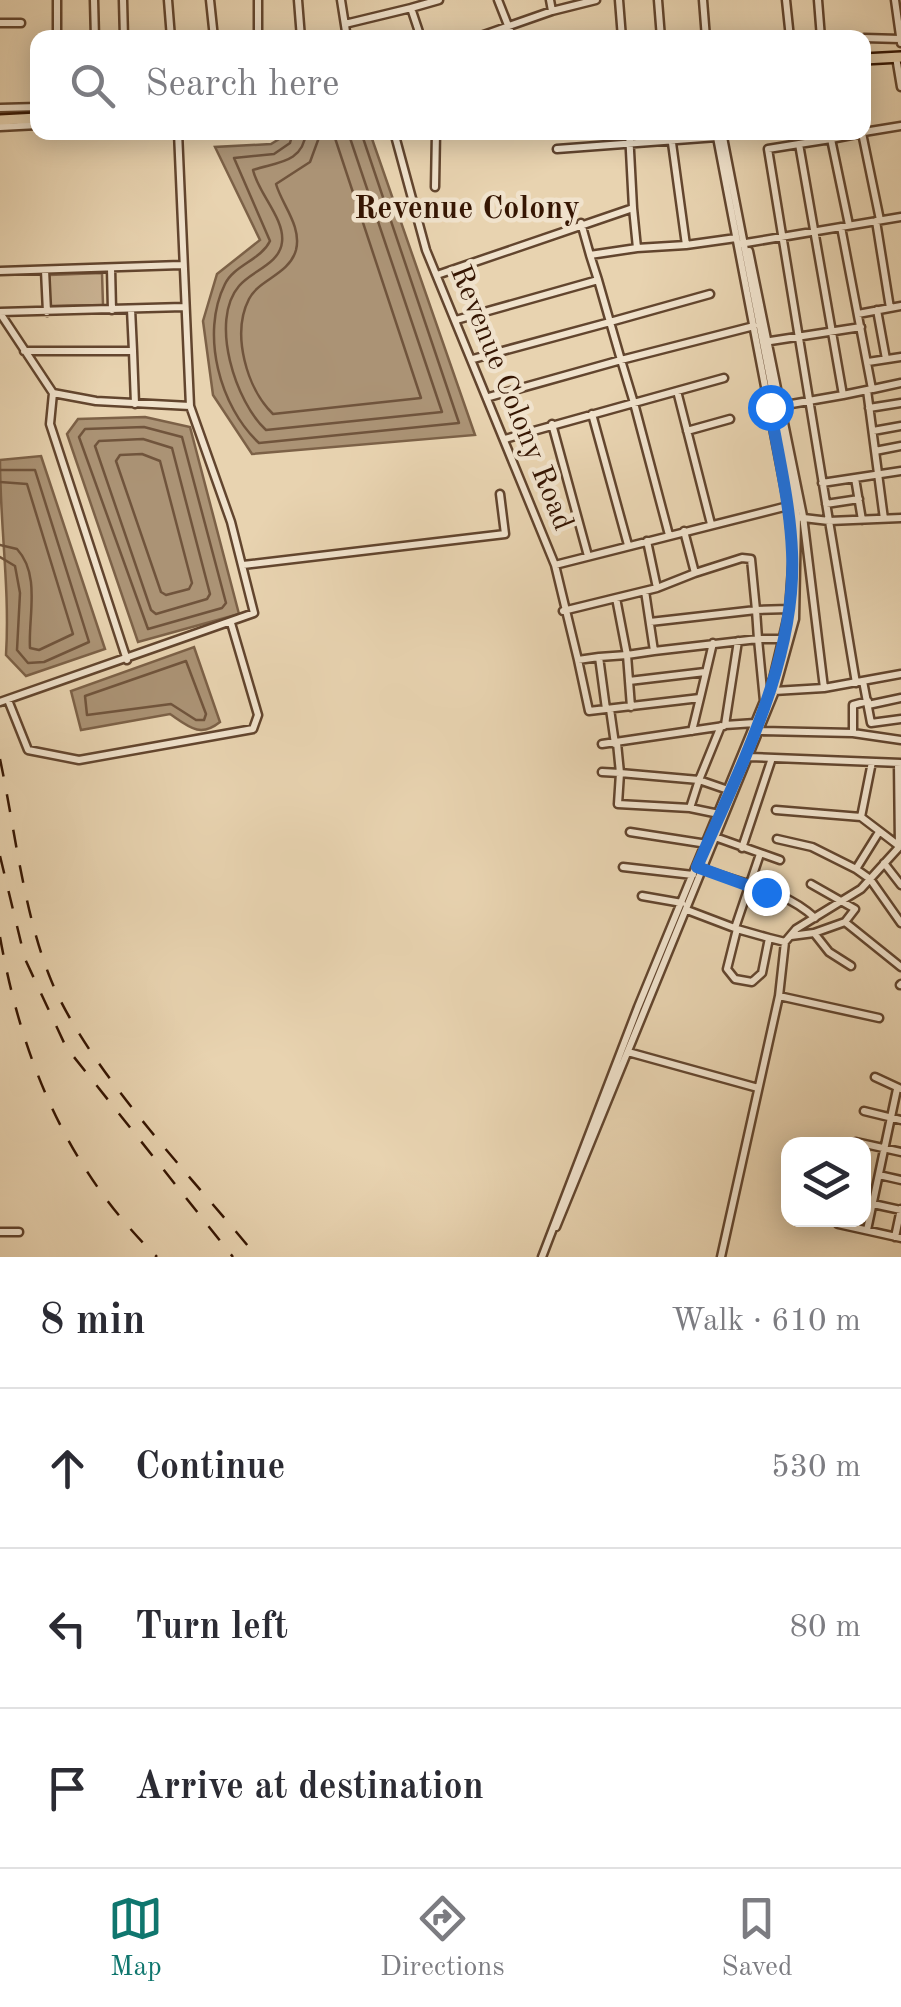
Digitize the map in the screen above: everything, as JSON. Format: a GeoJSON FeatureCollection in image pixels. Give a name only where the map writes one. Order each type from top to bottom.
{"type":"FeatureCollection","features":[{"type":"Feature","properties":{"kind":"main road"},"geometry":{"type":"LineString","coordinates":[[871,59],[899,57]]}},
{"type":"Feature","properties":{"kind":"main road"},"geometry":{"type":"LineString","coordinates":[[0,124],[30,122]]}},
{"type":"Feature","properties":{"kind":"street"},"geometry":{"type":"LineString","coordinates":[[56,30],[57,0]]}},
{"type":"Feature","properties":{"kind":"street"},"geometry":{"type":"LineString","coordinates":[[94,0],[95,30]]}},
{"type":"Feature","properties":{"kind":"street"},"geometry":{"type":"LineString","coordinates":[[122,0],[124,30]]}},
{"type":"Feature","properties":{"kind":"street"},"geometry":{"type":"LineString","coordinates":[[168,0],[170,30]]}},
{"type":"Feature","properties":{"kind":"street"},"geometry":{"type":"LineString","coordinates":[[210,0],[213,30]]}},
{"type":"Feature","properties":{"kind":"street"},"geometry":{"type":"LineString","coordinates":[[258,0],[258,30]]}},
{"type":"Feature","properties":{"kind":"street"},"geometry":{"type":"LineString","coordinates":[[298,0],[300,30]]}},
{"type":"Feature","properties":{"kind":"street"},"geometry":{"type":"LineString","coordinates":[[341,0],[345,30]]}},
{"type":"Feature","properties":{"kind":"street"},"geometry":{"type":"LineString","coordinates":[[345,24],[439,0]]}},
{"type":"Feature","properties":{"kind":"street"},"geometry":{"type":"LineString","coordinates":[[498,0],[509,30]]}},
{"type":"Feature","properties":{"kind":"street"},"geometry":{"type":"LineString","coordinates":[[550,0],[552,10]]}},
{"type":"Feature","properties":{"kind":"street"},"geometry":{"type":"LineString","coordinates":[[496,30],[552,10],[596,0]]}},
{"type":"Feature","properties":{"kind":"street"},"geometry":{"type":"LineString","coordinates":[[618,0],[621,30]]}},
{"type":"Feature","properties":{"kind":"street"},"geometry":{"type":"LineString","coordinates":[[658,0],[660,30]]}},
{"type":"Feature","properties":{"kind":"street"},"geometry":{"type":"LineString","coordinates":[[703,0],[705,30]]}},
{"type":"Feature","properties":{"kind":"street"},"geometry":{"type":"LineString","coordinates":[[786,0],[789,30]]}},
{"type":"Feature","properties":{"kind":"street"},"geometry":{"type":"LineString","coordinates":[[818,0],[820,30]]}},
{"type":"Feature","properties":{"kind":"street"},"geometry":{"type":"LineString","coordinates":[[871,39],[900,41],[895,0]]}},
{"type":"Feature","properties":{"kind":"street"},"geometry":{"type":"LineString","coordinates":[[412,8],[419,30]]}},
{"type":"Feature","properties":{"kind":"street"},"geometry":{"type":"LineString","coordinates":[[0,23],[22,23]]}},
{"type":"Feature","properties":{"kind":"street"},"geometry":{"type":"LineString","coordinates":[[899,57],[901,87]]}},
{"type":"Feature","properties":{"kind":"street"},"geometry":{"type":"LineString","coordinates":[[0,108],[30,107]]}},
{"type":"Feature","properties":{"kind":"street"},"geometry":{"type":"LineString","coordinates":[[871,131],[901,126]]}},
{"type":"Feature","properties":{"kind":"street"},"geometry":{"type":"LineString","coordinates":[[178,140],[190,406],[243,564],[254,613],[4,701],[28,750],[67,760],[253,729],[258,715],[231,623]]}},
{"type":"Feature","properties":{"kind":"street","name":"Revenue Colony Road"},"geometry":{"type":"LineString","coordinates":[[396,140],[437,274],[555,565],[788,506]]}},
{"type":"Feature","properties":{"kind":"street"},"geometry":{"type":"LineString","coordinates":[[435,186],[436,140]]}},
{"type":"Feature","properties":{"kind":"street"},"geometry":{"type":"LineString","coordinates":[[630,140],[637,248]]}},
{"type":"Feature","properties":{"kind":"street"},"geometry":{"type":"LineString","coordinates":[[558,149],[687,140]]}},
{"type":"Feature","properties":{"kind":"street"},"geometry":{"type":"LineString","coordinates":[[719,140],[754,326],[775,406],[824,688]]}},
{"type":"Feature","properties":{"kind":"street"},"geometry":{"type":"LineString","coordinates":[[815,140],[768,149],[795,336],[872,736]]}},
{"type":"Feature","properties":{"kind":"street"},"geometry":{"type":"LineString","coordinates":[[832,140],[868,362],[869,408],[884,519]]}},
{"type":"Feature","properties":{"kind":"street"},"geometry":{"type":"LineString","coordinates":[[863,140],[890,308]]}},
{"type":"Feature","properties":{"kind":"street"},"geometry":{"type":"LineString","coordinates":[[672,143],[686,244]]}},
{"type":"Feature","properties":{"kind":"street"},"geometry":{"type":"LineString","coordinates":[[799,144],[817,230],[842,395]]}},
{"type":"Feature","properties":{"kind":"street"},"geometry":{"type":"LineString","coordinates":[[437,274],[633,208]]}},
{"type":"Feature","properties":{"kind":"street"},"geometry":{"type":"LineString","coordinates":[[590,254],[740,243],[901,217]]}},
{"type":"Feature","properties":{"kind":"street"},"geometry":{"type":"LineString","coordinates":[[581,223],[669,535]]}},
{"type":"Feature","properties":{"kind":"street"},"geometry":{"type":"LineString","coordinates":[[550,1236],[563,1216],[693,876],[700,868],[728,790],[772,690],[796,618],[796,517],[788,506],[765,342],[740,243]]}},
{"type":"Feature","properties":{"kind":"street"},"geometry":{"type":"LineString","coordinates":[[0,270],[181,265]]}},
{"type":"Feature","properties":{"kind":"street"},"geometry":{"type":"LineString","coordinates":[[111,268],[112,310]]}},
{"type":"Feature","properties":{"kind":"street"},"geometry":{"type":"LineString","coordinates":[[45,270],[47,312]]}},
{"type":"Feature","properties":{"kind":"street"},"geometry":{"type":"LineString","coordinates":[[456,320],[598,280]]}},
{"type":"Feature","properties":{"kind":"street"},"geometry":{"type":"LineString","coordinates":[[473,359],[710,294]]}},
{"type":"Feature","properties":{"kind":"street"},"geometry":{"type":"LineString","coordinates":[[0,312],[184,307]]}},
{"type":"Feature","properties":{"kind":"street"},"geometry":{"type":"LineString","coordinates":[[858,314],[901,308]]}},
{"type":"Feature","properties":{"kind":"street"},"geometry":{"type":"LineString","coordinates":[[130,309],[135,404]]}},
{"type":"Feature","properties":{"kind":"street"},"geometry":{"type":"LineString","coordinates":[[878,310],[886,359]]}},
{"type":"Feature","properties":{"kind":"street"},"geometry":{"type":"LineString","coordinates":[[0,312],[53,393],[50,424],[127,660]]}},
{"type":"Feature","properties":{"kind":"street"},"geometry":{"type":"LineString","coordinates":[[488,397],[754,326]]}},
{"type":"Feature","properties":{"kind":"street"},"geometry":{"type":"LineString","coordinates":[[765,342],[861,327]]}},
{"type":"Feature","properties":{"kind":"street"},"geometry":{"type":"LineString","coordinates":[[23,351],[133,352]]}},
{"type":"Feature","properties":{"kind":"street"},"geometry":{"type":"LineString","coordinates":[[868,362],[901,357]]}},
{"type":"Feature","properties":{"kind":"street"},"geometry":{"type":"LineString","coordinates":[[505,438],[724,378]]}},
{"type":"Feature","properties":{"kind":"street"},"geometry":{"type":"LineString","coordinates":[[775,406],[901,384]]}},
{"type":"Feature","properties":{"kind":"street"},"geometry":{"type":"LineString","coordinates":[[677,391],[710,524]]}},
{"type":"Feature","properties":{"kind":"street"},"geometry":{"type":"LineString","coordinates":[[53,393],[135,404],[190,406]]}},
{"type":"Feature","properties":{"kind":"street"},"geometry":{"type":"LineString","coordinates":[[869,408],[901,403]]}},
{"type":"Feature","properties":{"kind":"street"},"geometry":{"type":"LineString","coordinates":[[592,414],[628,545]]}},
{"type":"Feature","properties":{"kind":"street"},"geometry":{"type":"LineString","coordinates":[[687,431],[730,419]]}},
{"type":"Feature","properties":{"kind":"street"},"geometry":{"type":"LineString","coordinates":[[552,424],[588,556]]}},
{"type":"Feature","properties":{"kind":"street"},"geometry":{"type":"LineString","coordinates":[[873,431],[901,426]]}},
{"type":"Feature","properties":{"kind":"street"},"geometry":{"type":"LineString","coordinates":[[876,451],[901,446]]}},
{"type":"Feature","properties":{"kind":"street"},"geometry":{"type":"LineString","coordinates":[[822,483],[901,470]]}},
{"type":"Feature","properties":{"kind":"street"},"geometry":{"type":"LineString","coordinates":[[855,478],[862,520]]}},
{"type":"Feature","properties":{"kind":"street"},"geometry":{"type":"LineString","coordinates":[[243,564],[505,534],[500,494]]}},
{"type":"Feature","properties":{"kind":"street"},"geometry":{"type":"LineString","coordinates":[[826,504],[859,498]]}},
{"type":"Feature","properties":{"kind":"street"},"geometry":{"type":"LineString","coordinates":[[796,517],[829,521],[901,518]]}},
{"type":"Feature","properties":{"kind":"street"},"geometry":{"type":"LineString","coordinates":[[542,1257],[684,906],[749,757],[764,703],[772,690],[789,609],[796,517]]}},
{"type":"Feature","properties":{"kind":"street"},"geometry":{"type":"LineString","coordinates":[[684,531],[694,573]]}},
{"type":"Feature","properties":{"kind":"street"},"geometry":{"type":"LineString","coordinates":[[647,540],[657,588]]}},
{"type":"Feature","properties":{"kind":"street"},"geometry":{"type":"LineString","coordinates":[[563,611],[657,588],[742,558],[751,560],[764,703]]}},
{"type":"Feature","properties":{"kind":"street"},"geometry":{"type":"LineString","coordinates":[[555,565],[589,711],[700,698]]}},
{"type":"Feature","properties":{"kind":"street"},"geometry":{"type":"LineString","coordinates":[[645,591],[654,651]]}},
{"type":"Feature","properties":{"kind":"street"},"geometry":{"type":"LineString","coordinates":[[616,598],[632,707]]}},
{"type":"Feature","properties":{"kind":"street"},"geometry":{"type":"LineString","coordinates":[[650,622],[789,609]]}},
{"type":"Feature","properties":{"kind":"street"},"geometry":{"type":"LineString","coordinates":[[578,660],[784,638]]}},
{"type":"Feature","properties":{"kind":"street"},"geometry":{"type":"LineString","coordinates":[[690,808],[723,726],[738,641]]}},
{"type":"Feature","properties":{"kind":"street"},"geometry":{"type":"LineString","coordinates":[[692,732],[713,644]]}},
{"type":"Feature","properties":{"kind":"street"},"geometry":{"type":"LineString","coordinates":[[600,657],[620,773],[618,804]]}},
{"type":"Feature","properties":{"kind":"street"},"geometry":{"type":"LineString","coordinates":[[629,681],[705,672]]}},
{"type":"Feature","properties":{"kind":"street"},"geometry":{"type":"LineString","coordinates":[[772,690],[824,688],[901,674]]}},
{"type":"Feature","properties":{"kind":"street"},"geometry":{"type":"LineString","coordinates":[[852,733],[853,705],[901,698]]}},
{"type":"Feature","properties":{"kind":"street"},"geometry":{"type":"LineString","coordinates":[[871,724],[901,719]]}},
{"type":"Feature","properties":{"kind":"street"},"geometry":{"type":"LineString","coordinates":[[602,744],[723,726],[852,733],[901,740]]}},
{"type":"Feature","properties":{"kind":"street"},"geometry":{"type":"LineString","coordinates":[[721,1257],[779,996],[787,939],[870,879],[901,845],[899,763],[771,761],[749,757]]}},
{"type":"Feature","properties":{"kind":"street"},"geometry":{"type":"LineString","coordinates":[[742,848],[771,761]]}},
{"type":"Feature","properties":{"kind":"street"},"geometry":{"type":"LineString","coordinates":[[860,817],[872,762]]}},
{"type":"Feature","properties":{"kind":"street"},"geometry":{"type":"LineString","coordinates":[[602,772],[700,780],[728,790]]}},
{"type":"Feature","properties":{"kind":"street"},"geometry":{"type":"LineString","coordinates":[[605,804],[690,808],[719,814]]}},
{"type":"Feature","properties":{"kind":"street"},"geometry":{"type":"LineString","coordinates":[[776,810],[860,817],[901,845]]}},
{"type":"Feature","properties":{"kind":"street"},"geometry":{"type":"LineString","coordinates":[[630,832],[707,844]]}},
{"type":"Feature","properties":{"kind":"street"},"geometry":{"type":"LineString","coordinates":[[856,869],[879,832]]}},
{"type":"Feature","properties":{"kind":"street"},"geometry":{"type":"LineString","coordinates":[[716,837],[780,860]]}},
{"type":"Feature","properties":{"kind":"street"},"geometry":{"type":"LineString","coordinates":[[777,839],[812,846],[856,869],[870,879],[901,923]]}},
{"type":"Feature","properties":{"kind":"street"},"geometry":{"type":"LineString","coordinates":[[760,854],[746,886],[727,968],[735,979],[758,978],[770,938]]}},
{"type":"Feature","properties":{"kind":"street"},"geometry":{"type":"LineString","coordinates":[[884,863],[901,885]]}},
{"type":"Feature","properties":{"kind":"street"},"geometry":{"type":"LineString","coordinates":[[623,867],[693,876]]}},
{"type":"Feature","properties":{"kind":"street"},"geometry":{"type":"LineString","coordinates":[[700,868],[795,899],[815,918]]}},
{"type":"Feature","properties":{"kind":"street"},"geometry":{"type":"LineString","coordinates":[[642,896],[684,906],[736,928],[787,939],[845,922],[855,909],[811,884]]}},
{"type":"Feature","properties":{"kind":"street"},"geometry":{"type":"LineString","coordinates":[[845,922],[901,967]]}},
{"type":"Feature","properties":{"kind":"street"},"geometry":{"type":"LineString","coordinates":[[814,934],[829,952],[851,966]]}},
{"type":"Feature","properties":{"kind":"street"},"geometry":{"type":"LineString","coordinates":[[779,996],[879,1018]]}},
{"type":"Feature","properties":{"kind":"street"},"geometry":{"type":"LineString","coordinates":[[628,1052],[758,1088]]}},
{"type":"Feature","properties":{"kind":"street"},"geometry":{"type":"LineString","coordinates":[[867,1230],[899,1089],[875,1077]]}},
{"type":"Feature","properties":{"kind":"street"},"geometry":{"type":"LineString","coordinates":[[864,1111],[901,1120]]}},
{"type":"Feature","properties":{"kind":"street"},"geometry":{"type":"LineString","coordinates":[[871,1145],[901,1152]]}},
{"type":"Feature","properties":{"kind":"street"},"geometry":{"type":"LineString","coordinates":[[879,1175],[901,1180]]}},
{"type":"Feature","properties":{"kind":"street"},"geometry":{"type":"LineString","coordinates":[[852,1227],[898,1238],[901,1210],[873,1204]]}},
{"type":"Feature","properties":{"kind":"street"},"geometry":{"type":"LineString","coordinates":[[0,1232],[19,1232]]}},
{"type":"Feature","properties":{"kind":"shaded area"},"geometry":{"type":"Polygon","coordinates":[[[102,273],[103,305],[50,306],[49,275],[102,273]]]}},
{"type":"Feature","properties":{"kind":"water"},"geometry":{"type":"Polygon","coordinates":[[[278,140],[372,140],[475,435],[252,454],[213,395],[203,321],[217,274],[260,240],[215,147],[271,144],[278,140]]]}},
{"type":"Feature","properties":{"kind":"water"},"geometry":{"type":"Polygon","coordinates":[[[145,417],[190,427],[239,614],[138,642],[67,434],[78,419],[145,417]]]}},
{"type":"Feature","properties":{"kind":"water"},"geometry":{"type":"Polygon","coordinates":[[[41,456],[105,649],[26,676],[6,655],[0,460],[41,456]]]}},
{"type":"Feature","properties":{"kind":"water"},"geometry":{"type":"Polygon","coordinates":[[[194,647],[220,722],[200,730],[170,714],[81,730],[71,691],[194,647]]]}},
{"type":"Feature","properties":{"kind":"railway"},"geometry":{"type":"LineString","coordinates":[[0,759],[32,923],[65,1010],[114,1084],[257,1257]]}},
{"type":"Feature","properties":{"kind":"railway"},"geometry":{"type":"LineString","coordinates":[[0,856],[25,959],[66,1047],[233,1257]]}},
{"type":"Feature","properties":{"kind":"railway"},"geometry":{"type":"LineString","coordinates":[[0,937],[21,1027],[53,1110],[98,1187],[157,1257]]}},
{"type":"Feature","properties":{"kind":"district","name":"Revenue Colony"},"geometry":{"type":"Point","coordinates":[467,210]}},
{"type":"Feature","properties":{"kind":"route"},"geometry":{"type":"LineString","coordinates":[[766,892],[697,867],[769,691],[789,612],[789,517],[770,407]]}}]}
